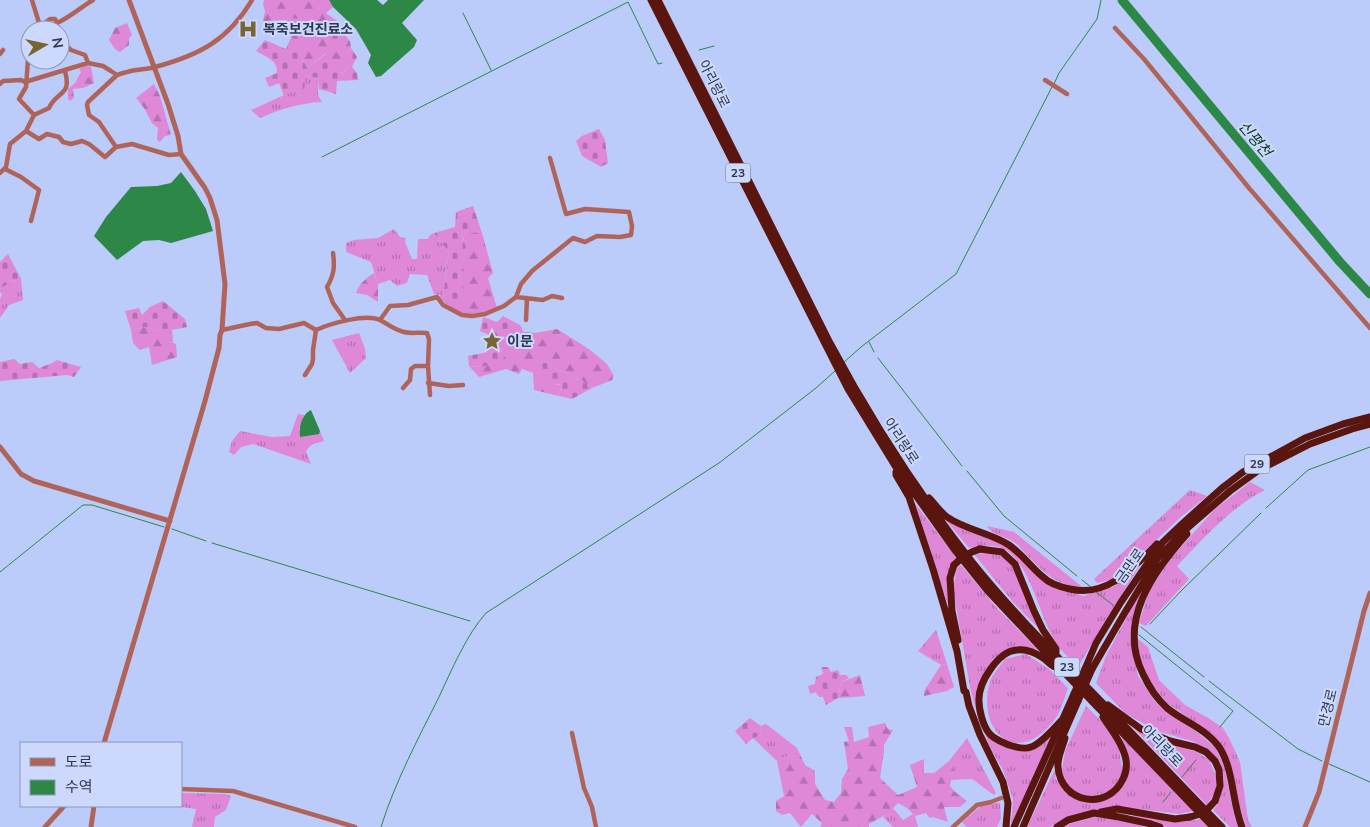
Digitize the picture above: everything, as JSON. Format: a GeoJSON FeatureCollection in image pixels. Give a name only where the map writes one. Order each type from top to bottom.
{"type":"FeatureCollection","features":[{"type":"Feature","properties":{"kind":"highway","name":"아리랑로"},"geometry":{"type":"LineString","coordinates":[[651,0],[850,387],[897,469],[987,590],[1060,668],[1104,709],[1222,827]]}},
{"type":"Feature","properties":{"kind":"highway","name":"아리랑로"},"geometry":{"type":"LineString","coordinates":[[658,0],[828,345]]}},
{"type":"Feature","properties":{"kind":"highway","name":"아리랑로"},"geometry":{"type":"LineString","coordinates":[[850,387],[898,460],[974,564],[1017,614],[1056,654],[1213,827]]}},
{"type":"Feature","properties":{"kind":"highway","name":"금만로"},"geometry":{"type":"LineString","coordinates":[[1089,669],[1096,643],[1120,602],[1163,542],[1222,488],[1242,472],[1305,438],[1343,424],[1370,417]]}},
{"type":"Feature","properties":{"kind":"highway","name":"금만로"},"geometry":{"type":"LineString","coordinates":[[1023,827],[1089,669],[1158,558],[1185,530],[1230,491],[1259,470],[1310,444],[1370,424]]}},
{"type":"Feature","properties":{"kind":"highway"},"geometry":{"type":"LineString","coordinates":[[897,469],[896,475],[909,497],[933,569],[956,651],[964,691],[966,692]]}},
{"type":"Feature","properties":{"kind":"highway","name":"29"},"geometry":{"type":"LineString","coordinates":[[924,497],[929,498],[946,516],[956,522],[1009,545],[1024,557],[1043,578],[1060,586],[1075,590],[1087,591],[1106,586],[1121,578],[1162,539],[1163,542]]}},
{"type":"Feature","properties":{"kind":"highway"},"geometry":{"type":"LineString","coordinates":[[1185,530],[1187,534],[1169,554],[1146,590],[1136,619],[1134,640],[1136,655],[1147,684],[1155,696],[1174,714],[1201,730],[1220,749],[1229,769],[1235,803],[1242,827]]}},
{"type":"Feature","properties":{"kind":"highway"},"geometry":{"type":"LineString","coordinates":[[1006,827],[1008,803],[1003,782],[980,735],[966,692],[952,611],[950,578],[954,565],[963,556],[980,549],[1002,552],[1015,564],[1034,611],[1043,630],[1056,649],[1056,654]]}},
{"type":"Feature","properties":{"kind":"highway"},"geometry":{"type":"LineString","coordinates":[[1060,668],[1054,668],[1041,656],[1029,651],[1017,650],[1005,653],[995,663],[984,681],[978,699],[982,718],[989,734],[1017,748],[1031,747],[1044,739],[1062,720]]}},
{"type":"Feature","properties":{"kind":"highway","name":"금만로"},"geometry":{"type":"LineString","coordinates":[[1014,827],[1062,720],[1076,697]]}},
{"type":"Feature","properties":{"kind":"highway"},"geometry":{"type":"LineString","coordinates":[[1057,827],[1068,820],[1117,809],[1175,819],[1190,817],[1204,813],[1215,801],[1220,786],[1219,770],[1215,761],[1206,752],[1195,747],[1170,741],[1141,729],[1109,705],[1104,709],[1102,718],[1115,734],[1124,753],[1126,772],[1119,787],[1109,796],[1101,799],[1078,798],[1061,779],[1058,766],[1066,738],[1062,735]]}},
{"type":"Feature","properties":{"kind":"highway"},"geometry":{"type":"LineString","coordinates":[[1094,813],[1160,827]]}},
{"type":"Feature","properties":{"kind":"street"},"geometry":{"type":"LineString","coordinates":[[32,0],[36,20]]}},
{"type":"Feature","properties":{"kind":"street"},"geometry":{"type":"LineString","coordinates":[[63,20],[93,0]]}},
{"type":"Feature","properties":{"kind":"street"},"geometry":{"type":"LineString","coordinates":[[104,742],[219,348],[225,284],[217,220],[210,198],[181,154],[178,136],[168,104],[129,0]]}},
{"type":"Feature","properties":{"kind":"street"},"geometry":{"type":"LineString","coordinates":[[116,147],[99,122],[89,115],[88,102],[117,75],[133,70],[154,68],[205,49],[220,38],[242,16],[252,0]]}},
{"type":"Feature","properties":{"kind":"street"},"geometry":{"type":"LineString","coordinates":[[1115,28],[1144,59],[1249,188],[1370,328]]}},
{"type":"Feature","properties":{"kind":"street"},"geometry":{"type":"LineString","coordinates":[[70,49],[85,55],[88,63]]}},
{"type":"Feature","properties":{"kind":"street"},"geometry":{"type":"LineString","coordinates":[[0,84],[2,81],[21,80],[25,82],[88,63],[102,66],[117,75]]}},
{"type":"Feature","properties":{"kind":"street"},"geometry":{"type":"LineString","coordinates":[[27,70],[26,87],[19,99],[34,115]]}},
{"type":"Feature","properties":{"kind":"street"},"geometry":{"type":"LineString","coordinates":[[31,221],[40,190],[21,178],[2,170],[8,158],[10,144],[26,131],[34,115],[49,108],[52,102],[65,90],[68,82],[66,71]]}},
{"type":"Feature","properties":{"kind":"street"},"geometry":{"type":"LineString","coordinates":[[1046,80],[1067,94]]}},
{"type":"Feature","properties":{"kind":"street"},"geometry":{"type":"LineString","coordinates":[[26,131],[39,139],[47,134],[59,137],[63,142],[71,144],[82,141],[90,144],[105,158],[116,147],[132,144],[169,155],[181,154]]}},
{"type":"Feature","properties":{"kind":"street"},"geometry":{"type":"LineString","coordinates":[[380,320],[390,306],[408,305],[437,297],[443,305],[462,315],[485,314],[504,306],[516,297],[521,284],[532,271],[573,238],[585,242],[597,236],[620,237],[631,235],[632,226],[628,212],[585,209],[566,214],[550,158]]}},
{"type":"Feature","properties":{"kind":"street"},"geometry":{"type":"LineString","coordinates":[[333,254],[335,269],[327,287],[333,303],[345,320]]}},
{"type":"Feature","properties":{"kind":"street"},"geometry":{"type":"LineString","coordinates":[[516,297],[542,300],[552,296],[562,298]]}},
{"type":"Feature","properties":{"kind":"street"},"geometry":{"type":"LineString","coordinates":[[526,320],[527,298]]}},
{"type":"Feature","properties":{"kind":"street"},"geometry":{"type":"LineString","coordinates":[[222,330],[250,324],[278,329],[304,323],[316,330],[345,320],[373,318],[405,333],[427,333],[429,339],[428,383],[430,395]]}},
{"type":"Feature","properties":{"kind":"street"},"geometry":{"type":"LineString","coordinates":[[305,375],[312,364],[312,350],[316,330]]}},
{"type":"Feature","properties":{"kind":"street"},"geometry":{"type":"LineString","coordinates":[[402,388],[410,380],[411,369],[415,366],[428,366]]}},
{"type":"Feature","properties":{"kind":"street"},"geometry":{"type":"LineString","coordinates":[[428,383],[449,386],[463,385]]}},
{"type":"Feature","properties":{"kind":"street"},"geometry":{"type":"LineString","coordinates":[[0,447],[21,474],[34,481],[170,521]]}},
{"type":"Feature","properties":{"kind":"street","name":"만경로"},"geometry":{"type":"LineString","coordinates":[[1305,827],[1319,792],[1364,610],[1370,593]]}},
{"type":"Feature","properties":{"kind":"street"},"geometry":{"type":"LineString","coordinates":[[572,733],[584,788],[592,807],[596,827]]}},
{"type":"Feature","properties":{"kind":"street"},"geometry":{"type":"LineString","coordinates":[[182,789],[233,791],[355,827]]}},
{"type":"Feature","properties":{"kind":"street"},"geometry":{"type":"LineString","coordinates":[[953,827],[977,804],[1001,798]]}},
{"type":"Feature","properties":{"kind":"street"},"geometry":{"type":"LineString","coordinates":[[45,827],[63,807]]}},
{"type":"Feature","properties":{"kind":"street"},"geometry":{"type":"LineString","coordinates":[[91,827],[94,807]]}},
{"type":"Feature","properties":{"kind":"green space"},"geometry":{"type":"Polygon","coordinates":[[[264,0],[329,0],[333,7],[326,13],[337,21],[336,24],[326,25],[341,41],[350,41],[351,48],[348,53],[348,66],[343,74],[331,67],[326,53],[307,68],[302,58],[302,37],[308,29],[297,18],[263,21],[265,11],[264,0]]]}},
{"type":"Feature","properties":{"kind":"green space"},"geometry":{"type":"Polygon","coordinates":[[[297,18],[308,29],[302,37],[302,58],[307,68],[327,53],[331,67],[343,74],[348,67],[348,53],[351,48],[357,57],[352,67],[357,73],[358,80],[337,81],[336,94],[319,89],[319,78],[305,76],[304,99],[295,90],[284,96],[279,83],[269,87],[265,78],[277,73],[276,65],[271,59],[256,51],[265,40],[286,49],[294,30],[286,20],[297,18]]]}},
{"type":"Feature","properties":{"kind":"green space"},"geometry":{"type":"Polygon","coordinates":[[[127,23],[132,35],[129,38],[129,45],[120,52],[115,49],[109,40],[115,28],[127,23]]]}},
{"type":"Feature","properties":{"kind":"green space"},"geometry":{"type":"Polygon","coordinates":[[[336,24],[350,41],[341,41],[336,45],[330,40],[320,38],[326,25],[336,24]]]}},
{"type":"Feature","properties":{"kind":"green space"},"geometry":{"type":"Polygon","coordinates":[[[88,65],[91,67],[94,83],[83,88],[73,89],[74,98],[70,101],[68,99],[68,89],[75,83],[81,72],[79,70],[88,65]]]}},
{"type":"Feature","properties":{"kind":"green space"},"geometry":{"type":"Polygon","coordinates":[[[304,76],[319,78],[318,95],[322,102],[290,107],[260,118],[251,110],[295,90],[303,98],[304,76]]]}},
{"type":"Feature","properties":{"kind":"green space"},"geometry":{"type":"Polygon","coordinates":[[[154,84],[160,96],[171,135],[165,136],[160,142],[157,139],[158,128],[152,123],[136,98],[154,84]]]}},
{"type":"Feature","properties":{"kind":"green space"},"geometry":{"type":"Polygon","coordinates":[[[599,129],[605,140],[608,163],[601,167],[582,156],[576,141],[582,136],[599,129]]]}},
{"type":"Feature","properties":{"kind":"green space"},"geometry":{"type":"Polygon","coordinates":[[[473,206],[482,233],[462,234],[466,247],[460,278],[465,298],[455,310],[438,296],[443,296],[449,252],[434,233],[455,227],[456,212],[473,206]]]}},
{"type":"Feature","properties":{"kind":"green space"},"geometry":{"type":"Polygon","coordinates":[[[394,229],[400,237],[406,238],[405,242],[412,259],[417,259],[418,239],[428,239],[434,233],[449,252],[443,296],[434,294],[427,275],[410,274],[407,283],[397,286],[390,280],[378,284],[371,262],[346,252],[346,243],[354,240],[378,238],[394,229]]]}},
{"type":"Feature","properties":{"kind":"green space"},"geometry":{"type":"Polygon","coordinates":[[[462,233],[482,233],[493,273],[488,278],[497,308],[471,314],[455,310],[464,289],[460,278],[466,247],[462,233]]]}},
{"type":"Feature","properties":{"kind":"green space"},"geometry":{"type":"Polygon","coordinates":[[[8,254],[21,279],[12,281],[0,289],[0,262],[8,254]]]}},
{"type":"Feature","properties":{"kind":"green space"},"geometry":{"type":"Polygon","coordinates":[[[374,273],[378,284],[378,302],[367,295],[356,293],[363,282],[374,273]]]}},
{"type":"Feature","properties":{"kind":"green space"},"geometry":{"type":"Polygon","coordinates":[[[21,279],[23,300],[9,305],[0,318],[0,299],[2,294],[0,289],[12,281],[21,279]]]}},
{"type":"Feature","properties":{"kind":"green space"},"geometry":{"type":"Polygon","coordinates":[[[163,301],[185,319],[187,327],[172,330],[173,343],[160,341],[161,332],[146,327],[131,330],[125,311],[139,308],[142,315],[150,307],[163,301]]]}},
{"type":"Feature","properties":{"kind":"green space"},"geometry":{"type":"Polygon","coordinates":[[[503,316],[522,328],[510,339],[494,337],[480,331],[483,317],[497,322],[503,316]]]}},
{"type":"Feature","properties":{"kind":"green space"},"geometry":{"type":"Polygon","coordinates":[[[146,327],[161,332],[167,341],[176,344],[177,357],[152,365],[149,347],[140,350],[133,343],[131,330],[146,327]]]}},
{"type":"Feature","properties":{"kind":"green space"},"geometry":{"type":"Polygon","coordinates":[[[522,328],[523,332],[535,333],[557,329],[589,349],[607,364],[614,376],[612,380],[592,388],[580,379],[571,381],[571,375],[544,362],[548,379],[558,385],[562,384],[559,396],[534,390],[533,373],[522,369],[519,374],[506,369],[479,377],[469,366],[483,367],[503,358],[502,349],[486,353],[494,337],[510,339],[522,328]]]}},
{"type":"Feature","properties":{"kind":"green space"},"geometry":{"type":"Polygon","coordinates":[[[359,333],[366,358],[350,373],[332,340],[359,333]]]}},
{"type":"Feature","properties":{"kind":"green space"},"geometry":{"type":"Polygon","coordinates":[[[503,349],[504,358],[483,367],[469,366],[468,356],[503,349]]]}},
{"type":"Feature","properties":{"kind":"green space"},"geometry":{"type":"Polygon","coordinates":[[[14,359],[20,364],[32,362],[39,368],[57,360],[81,367],[74,377],[67,375],[0,381],[0,362],[14,359]]]}},
{"type":"Feature","properties":{"kind":"green space"},"geometry":{"type":"Polygon","coordinates":[[[544,362],[571,375],[571,381],[580,379],[592,388],[572,399],[559,396],[562,384],[550,385],[548,379],[542,379],[538,370],[544,362]]]}},
{"type":"Feature","properties":{"kind":"green space"},"geometry":{"type":"Polygon","coordinates":[[[298,414],[304,415],[299,430],[319,434],[320,431],[324,441],[313,444],[307,449],[306,452],[311,464],[253,444],[241,447],[234,455],[229,452],[232,441],[240,431],[272,437],[290,436],[298,414]]]}},
{"type":"Feature","properties":{"kind":"green space"},"geometry":{"type":"Polygon","coordinates":[[[1250,482],[1265,490],[1229,514],[1177,566],[1189,579],[1146,626],[1139,623],[1149,591],[1172,557],[1214,510],[1250,482]]]}},
{"type":"Feature","properties":{"kind":"green space"},"geometry":{"type":"Polygon","coordinates":[[[1190,490],[1207,496],[1182,516],[1113,579],[1097,583],[1094,579],[1190,490]]]}},
{"type":"Feature","properties":{"kind":"green space"},"geometry":{"type":"Polygon","coordinates":[[[915,503],[957,559],[948,575],[950,611],[915,503]]]}},
{"type":"Feature","properties":{"kind":"green space"},"geometry":{"type":"Polygon","coordinates":[[[945,519],[965,530],[1005,545],[1050,585],[1083,596],[1113,587],[1140,566],[1078,667],[1057,645],[1049,631],[1030,583],[1018,562],[1010,553],[996,547],[969,548],[945,519]]]}},
{"type":"Feature","properties":{"kind":"green space"},"geometry":{"type":"Polygon","coordinates":[[[987,526],[1014,532],[1081,586],[1073,586],[1058,581],[1039,568],[1016,543],[995,533],[987,526]]]}},
{"type":"Feature","properties":{"kind":"green space"},"geometry":{"type":"Polygon","coordinates":[[[987,553],[1003,556],[1013,566],[1041,631],[1012,601],[974,554],[987,553]]]}},
{"type":"Feature","properties":{"kind":"green space"},"geometry":{"type":"Polygon","coordinates":[[[961,565],[997,608],[1038,650],[1014,647],[994,658],[978,688],[977,704],[993,741],[1014,750],[1028,750],[1054,733],[1011,825],[1013,799],[1003,770],[991,749],[978,718],[970,687],[953,588],[957,568],[961,565]]]}},
{"type":"Feature","properties":{"kind":"green space"},"geometry":{"type":"Polygon","coordinates":[[[1141,590],[1130,636],[1138,676],[1157,704],[1215,747],[1224,765],[1238,827],[1230,827],[1213,810],[1217,805],[1223,787],[1222,773],[1195,742],[1157,731],[1125,713],[1096,683],[1106,656],[1141,590]]]}},
{"type":"Feature","properties":{"kind":"green space"},"geometry":{"type":"Polygon","coordinates":[[[936,630],[947,664],[941,665],[918,651],[936,630]]]}},
{"type":"Feature","properties":{"kind":"green space"},"geometry":{"type":"Polygon","coordinates":[[[1137,638],[1148,647],[1159,680],[1185,705],[1223,728],[1240,762],[1248,820],[1252,827],[1246,827],[1238,801],[1233,771],[1222,745],[1212,734],[1167,703],[1151,683],[1140,657],[1137,638]]]}},
{"type":"Feature","properties":{"kind":"green space"},"geometry":{"type":"Polygon","coordinates":[[[1026,654],[1049,669],[1068,688],[1060,711],[1052,723],[1038,736],[1024,742],[1012,742],[1002,737],[993,727],[988,714],[987,698],[990,681],[1005,659],[1026,654]]]}},
{"type":"Feature","properties":{"kind":"green space"},"geometry":{"type":"Polygon","coordinates":[[[947,664],[954,687],[947,691],[924,696],[924,691],[941,665],[947,664]]]}},
{"type":"Feature","properties":{"kind":"green space"},"geometry":{"type":"Polygon","coordinates":[[[821,667],[828,667],[831,672],[838,670],[840,675],[846,675],[849,678],[841,682],[838,698],[826,705],[823,697],[819,697],[816,692],[810,694],[808,686],[815,684],[816,677],[823,674],[821,667]]]}},
{"type":"Feature","properties":{"kind":"green space"},"geometry":{"type":"Polygon","coordinates":[[[860,675],[865,696],[838,698],[841,682],[860,675]]]}},
{"type":"Feature","properties":{"kind":"green space"},"geometry":{"type":"Polygon","coordinates":[[[1086,706],[1104,724],[1119,748],[1123,775],[1110,791],[1091,797],[1075,792],[1065,781],[1062,770],[1065,751],[1086,706]]]}},
{"type":"Feature","properties":{"kind":"green space"},"geometry":{"type":"Polygon","coordinates":[[[750,718],[761,726],[762,735],[753,738],[746,744],[735,731],[750,718]]]}},
{"type":"Feature","properties":{"kind":"green space"},"geometry":{"type":"Polygon","coordinates":[[[885,723],[888,729],[893,730],[884,745],[880,778],[898,795],[917,787],[910,765],[924,759],[924,773],[934,773],[949,761],[954,765],[950,786],[967,801],[960,807],[944,807],[948,822],[933,817],[930,818],[926,813],[915,816],[898,803],[887,814],[869,824],[869,827],[820,827],[822,823],[812,814],[801,827],[790,813],[782,815],[776,811],[776,801],[784,796],[777,761],[798,750],[805,765],[815,771],[815,784],[825,800],[834,802],[841,793],[842,779],[848,769],[844,742],[849,741],[844,727],[852,727],[854,742],[869,737],[868,727],[885,723]]]}},
{"type":"Feature","properties":{"kind":"green space"},"geometry":{"type":"Polygon","coordinates":[[[766,724],[798,750],[777,761],[753,738],[762,735],[761,726],[766,724]]]}},
{"type":"Feature","properties":{"kind":"green space"},"geometry":{"type":"Polygon","coordinates":[[[1131,725],[1162,742],[1197,752],[1209,760],[1216,776],[1216,790],[1207,805],[1131,725]]]}},
{"type":"Feature","properties":{"kind":"green space"},"geometry":{"type":"Polygon","coordinates":[[[1121,736],[1193,811],[1179,814],[1112,807],[1073,815],[1050,827],[1027,827],[1059,761],[1055,778],[1065,791],[1078,800],[1099,801],[1112,797],[1125,784],[1130,761],[1121,736]]]}},
{"type":"Feature","properties":{"kind":"green space"},"geometry":{"type":"Polygon","coordinates":[[[967,738],[996,793],[994,795],[972,779],[951,780],[954,765],[949,761],[967,738]]]}},
{"type":"Feature","properties":{"kind":"green space"},"geometry":{"type":"Polygon","coordinates":[[[182,793],[225,794],[231,796],[226,810],[215,817],[214,827],[192,827],[196,809],[182,807],[182,793]]]}},
{"type":"Feature","properties":{"kind":"green space"},"geometry":{"type":"Polygon","coordinates":[[[1000,803],[1001,818],[997,827],[967,827],[962,822],[981,806],[1000,803]]]}},
{"type":"Feature","properties":{"kind":"green space"},"geometry":{"type":"Polygon","coordinates":[[[893,808],[903,820],[913,814],[918,827],[893,827],[883,817],[893,808]]]}},
{"type":"Feature","properties":{"kind":"green space"},"geometry":{"type":"Polygon","coordinates":[[[1123,810],[1181,822],[1200,819],[1208,827],[1167,827],[1136,817],[1123,810]]]}},
{"type":"Feature","properties":{"kind":"green space"},"geometry":{"type":"Polygon","coordinates":[[[1094,817],[1124,820],[1145,827],[1063,827],[1094,817]]]}},
{"type":"Feature","properties":{"kind":"water"},"geometry":{"type":"Polygon","coordinates":[[[329,0],[377,0],[383,5],[388,0],[424,0],[402,23],[417,40],[414,47],[381,76],[376,77],[368,63],[371,55],[356,29],[333,7],[329,0]]]}},
{"type":"Feature","properties":{"kind":"water"},"geometry":{"type":"Polygon","coordinates":[[[181,172],[206,209],[213,231],[171,243],[159,240],[143,241],[117,260],[94,236],[106,217],[131,187],[157,186],[171,183],[181,172]]]}},
{"type":"Feature","properties":{"kind":"water"},"geometry":{"type":"Polygon","coordinates":[[[311,410],[320,431],[319,434],[300,437],[301,422],[311,410]]]}},
{"type":"Feature","properties":{"kind":"waterway"},"geometry":{"type":"LineString","coordinates":[[1054,84],[1059,73],[1097,19],[1101,0]]}},
{"type":"Feature","properties":{"kind":"waterway","name":"신평천"},"geometry":{"type":"LineString","coordinates":[[1122,0],[1340,262],[1370,294]]}},
{"type":"Feature","properties":{"kind":"waterway"},"geometry":{"type":"LineString","coordinates":[[322,157],[628,2],[658,64],[662,63]]}},
{"type":"Feature","properties":{"kind":"waterway"},"geometry":{"type":"LineString","coordinates":[[463,13],[491,70]]}},
{"type":"Feature","properties":{"kind":"waterway"},"geometry":{"type":"LineString","coordinates":[[699,50],[714,46]]}},
{"type":"Feature","properties":{"kind":"waterway"},"geometry":{"type":"LineString","coordinates":[[843,363],[956,274],[1052,87]]}},
{"type":"Feature","properties":{"kind":"waterway"},"geometry":{"type":"LineString","coordinates":[[869,342],[874,352]]}},
{"type":"Feature","properties":{"kind":"waterway"},"geometry":{"type":"LineString","coordinates":[[878,358],[962,466]]}},
{"type":"Feature","properties":{"kind":"waterway"},"geometry":{"type":"LineString","coordinates":[[381,827],[400,777],[454,665],[472,631],[486,613],[719,463],[816,388],[835,371]]}},
{"type":"Feature","properties":{"kind":"waterway"},"geometry":{"type":"LineString","coordinates":[[1266,508],[1308,470],[1370,447]]}},
{"type":"Feature","properties":{"kind":"waterway"},"geometry":{"type":"LineString","coordinates":[[967,471],[1004,516],[1077,576]]}},
{"type":"Feature","properties":{"kind":"waterway"},"geometry":{"type":"LineString","coordinates":[[0,572],[83,505],[92,505],[164,527]]}},
{"type":"Feature","properties":{"kind":"waterway"},"geometry":{"type":"LineString","coordinates":[[1150,624],[1261,513]]}},
{"type":"Feature","properties":{"kind":"waterway"},"geometry":{"type":"LineString","coordinates":[[172,529],[206,541]]}},
{"type":"Feature","properties":{"kind":"waterway"},"geometry":{"type":"LineString","coordinates":[[212,543],[470,621]]}},
{"type":"Feature","properties":{"kind":"waterway"},"geometry":{"type":"LineString","coordinates":[[1082,580],[1091,587]]}},
{"type":"Feature","properties":{"kind":"waterway"},"geometry":{"type":"LineString","coordinates":[[1096,592],[1113,605]]}},
{"type":"Feature","properties":{"kind":"waterway"},"geometry":{"type":"LineString","coordinates":[[1141,627],[1204,677]]}},
{"type":"Feature","properties":{"kind":"waterway"},"geometry":{"type":"LineString","coordinates":[[1139,635],[1233,711],[1220,727]]}},
{"type":"Feature","properties":{"kind":"waterway"},"geometry":{"type":"LineString","coordinates":[[1209,681],[1298,749],[1322,761]]}},
{"type":"Feature","properties":{"kind":"waterway"},"geometry":{"type":"LineString","coordinates":[[1182,777],[1196,760]]}},
{"type":"Feature","properties":{"kind":"waterway"},"geometry":{"type":"LineString","coordinates":[[1329,764],[1370,782]]}},
{"type":"Feature","properties":{"kind":"waterway"},"geometry":{"type":"LineString","coordinates":[[1163,802],[1171,792]]}},
{"type":"Feature","properties":{"kind":"place","name":"복죽보건진료소"},"geometry":{"type":"Point","coordinates":[248,29]}},
{"type":"Feature","properties":{"kind":"place","name":"이문"},"geometry":{"type":"Point","coordinates":[492,341]}}]}
